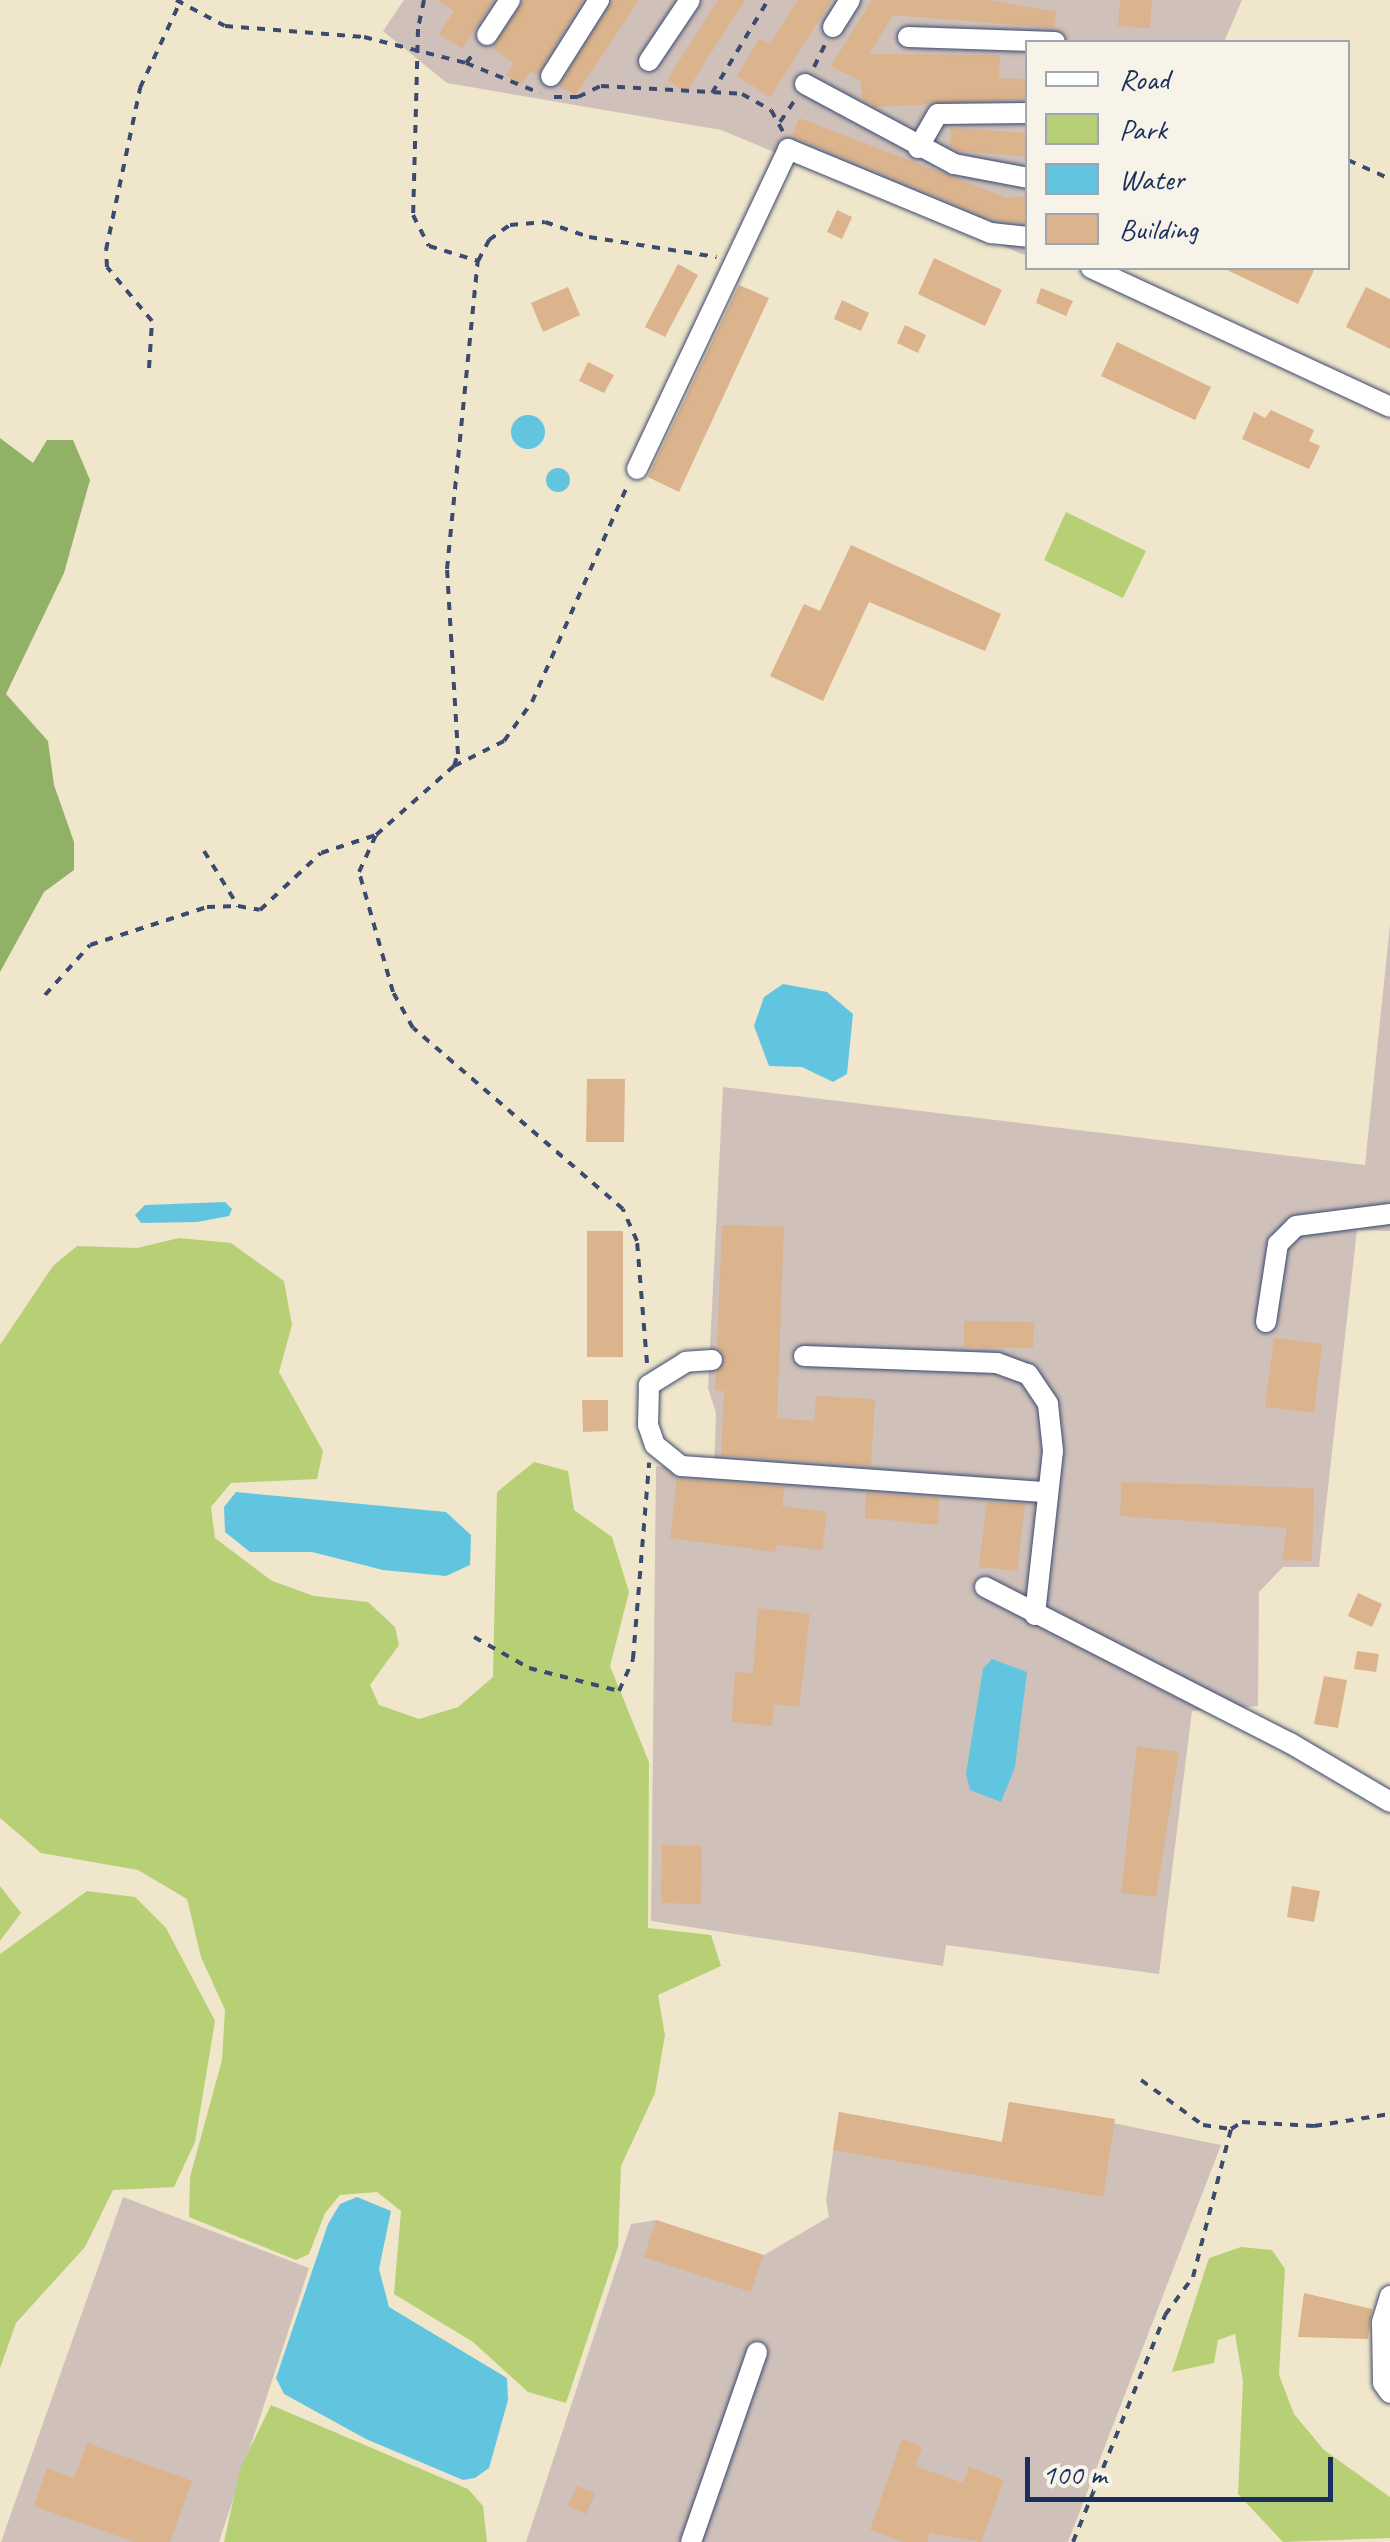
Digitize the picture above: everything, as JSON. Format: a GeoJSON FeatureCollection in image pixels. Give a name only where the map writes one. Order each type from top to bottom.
{"type":"FeatureCollection","features":[{"type":"Feature","properties":{"kind":"lane"},"geometry":{"type":"LineString","coordinates":[[487,34],[510,0]]}},
{"type":"Feature","properties":{"kind":"lane"},"geometry":{"type":"LineString","coordinates":[[551,76],[599,0]]}},
{"type":"Feature","properties":{"kind":"lane"},"geometry":{"type":"LineString","coordinates":[[649,61],[690,0]]}},
{"type":"Feature","properties":{"kind":"lane"},"geometry":{"type":"LineString","coordinates":[[833,27],[850,0]]}},
{"type":"Feature","properties":{"kind":"lane"},"geometry":{"type":"LineString","coordinates":[[908,37],[1025,41]]}},
{"type":"Feature","properties":{"kind":"lane"},"geometry":{"type":"LineString","coordinates":[[806,84],[918,148],[954,164],[1025,177]]}},
{"type":"Feature","properties":{"kind":"lane"},"geometry":{"type":"LineString","coordinates":[[918,148],[938,114],[1025,114]]}},
{"type":"Feature","properties":{"kind":"lane"},"geometry":{"type":"LineString","coordinates":[[636,469],[788,149],[991,233],[1025,237]]}},
{"type":"Feature","properties":{"kind":"lane"},"geometry":{"type":"LineString","coordinates":[[1094,270],[1390,407]]}},
{"type":"Feature","properties":{"kind":"lane"},"geometry":{"type":"LineString","coordinates":[[1266,1322],[1278,1244],[1296,1226],[1390,1214]]}},
{"type":"Feature","properties":{"kind":"lane"},"geometry":{"type":"LineString","coordinates":[[804,1356],[997,1363],[1028,1374],[1048,1404],[1053,1451],[1035,1615]]}},
{"type":"Feature","properties":{"kind":"lane"},"geometry":{"type":"LineString","coordinates":[[712,1360],[686,1362],[649,1385],[648,1425],[655,1445],[681,1466],[1047,1492]]}},
{"type":"Feature","properties":{"kind":"lane"},"geometry":{"type":"LineString","coordinates":[[985,1587],[1290,1743],[1390,1802]]}},
{"type":"Feature","properties":{"kind":"lane"},"geometry":{"type":"LineString","coordinates":[[1390,2296],[1382,2323],[1382,2383],[1390,2393]]}},
{"type":"Feature","properties":{"kind":"lane"},"geometry":{"type":"LineString","coordinates":[[691,2542],[757,2352]]}},
{"type":"Feature","properties":{"kind":"path"},"geometry":{"type":"LineString","coordinates":[[424,0],[412,185],[417,233],[429,246],[478,261]]}},
{"type":"Feature","properties":{"kind":"path"},"geometry":{"type":"LineString","coordinates":[[712,93],[768,0]]}},
{"type":"Feature","properties":{"kind":"path"},"geometry":{"type":"LineString","coordinates":[[150,368],[152,321],[107,268],[106,250],[140,88],[178,1],[225,26],[302,28],[419,49],[466,62],[554,96],[578,96],[601,86],[752,98],[780,122],[788,149]]}},
{"type":"Feature","properties":{"kind":"path"},"geometry":{"type":"LineString","coordinates":[[780,122],[806,84],[833,27]]}},
{"type":"Feature","properties":{"kind":"path"},"geometry":{"type":"LineString","coordinates":[[466,62],[487,34]]}},
{"type":"Feature","properties":{"kind":"path"},"geometry":{"type":"LineString","coordinates":[[1350,161],[1390,178]]}},
{"type":"Feature","properties":{"kind":"path"},"geometry":{"type":"LineString","coordinates":[[454,766],[459,743],[446,583],[478,261],[489,240],[510,225],[546,222],[646,248],[736,258]]}},
{"type":"Feature","properties":{"kind":"path"},"geometry":{"type":"LineString","coordinates":[[45,995],[90,944],[206,907],[269,907],[321,853],[376,835],[454,766],[504,740],[532,702],[596,545],[636,469]]}},
{"type":"Feature","properties":{"kind":"path"},"geometry":{"type":"LineString","coordinates":[[376,835],[359,872],[363,896],[393,992],[413,1028],[544,1147],[612,1197],[632,1226],[649,1385]]}},
{"type":"Feature","properties":{"kind":"path"},"geometry":{"type":"LineString","coordinates":[[204,852],[238,906]]}},
{"type":"Feature","properties":{"kind":"path"},"geometry":{"type":"LineString","coordinates":[[474,1637],[528,1668],[620,1691],[633,1659],[655,1445]]}},
{"type":"Feature","properties":{"kind":"path"},"geometry":{"type":"LineString","coordinates":[[1141,2080],[1203,2125],[1231,2129],[1242,2122],[1314,2126],[1390,2114]]}},
{"type":"Feature","properties":{"kind":"path"},"geometry":{"type":"LineString","coordinates":[[1072,2542],[1165,2315],[1193,2277],[1231,2129]]}},
{"type":"Feature","properties":{"kind":"shaded area"},"geometry":{"type":"Polygon","coordinates":[[[404,0],[1242,0],[1225,40],[1025,40],[1025,255],[721,130],[447,83],[383,31],[404,0]]]}},
{"type":"Feature","properties":{"kind":"shaded area"},"geometry":{"type":"Polygon","coordinates":[[[1390,925],[1390,1231],[1357,1230],[1319,1567],[1283,1567],[1259,1592],[1258,1706],[1192,1711],[1159,1974],[946,1945],[943,1966],[651,1921],[656,1466],[714,1473],[716,1413],[708,1388],[723,1087],[1365,1165],[1390,925]]]}},
{"type":"Feature","properties":{"kind":"shaded area"},"geometry":{"type":"Polygon","coordinates":[[[1009,2102],[1221,2145],[1068,2542],[526,2542],[631,2224],[656,2220],[764,2255],[829,2217],[826,2200],[839,2112],[1002,2142],[1009,2102]]]}},
{"type":"Feature","properties":{"kind":"shaded area"},"geometry":{"type":"Polygon","coordinates":[[[123,2197],[309,2268],[219,2542],[1,2542],[123,2197]]]}},
{"type":"Feature","properties":{"kind":"green space"},"geometry":{"type":"Polygon","coordinates":[[[0,438],[33,463],[47,440],[73,440],[90,480],[64,573],[6,694],[48,741],[54,785],[74,842],[74,870],[44,892],[0,972],[0,438]]]}},
{"type":"Feature","properties":{"kind":"green space"},"geometry":{"type":"Polygon","coordinates":[[[1066,512],[1146,551],[1123,598],[1044,560],[1066,512]]]}},
{"type":"Feature","properties":{"kind":"green space"},"geometry":{"type":"Polygon","coordinates":[[[179,1238],[231,1243],[284,1281],[292,1325],[279,1372],[323,1451],[317,1479],[231,1483],[211,1507],[215,1538],[272,1581],[314,1596],[368,1602],[395,1627],[399,1645],[370,1685],[379,1705],[419,1719],[458,1707],[493,1677],[497,1492],[534,1462],[568,1471],[574,1510],[612,1537],[629,1592],[610,1666],[649,1762],[648,1928],[711,1935],[721,1966],[658,1995],[665,2035],[655,2093],[621,2166],[618,2247],[566,2403],[528,2392],[473,2342],[394,2294],[401,2211],[377,2192],[340,2195],[325,2213],[309,2254],[296,2260],[189,2217],[190,2177],[222,2060],[225,2010],[201,1957],[187,1899],[138,1870],[41,1853],[0,1818],[0,1345],[53,1266],[77,1246],[137,1248],[179,1238]]]}},
{"type":"Feature","properties":{"kind":"green space"},"geometry":{"type":"Polygon","coordinates":[[[0,1886],[21,1913],[0,1941],[0,1886]]]}},
{"type":"Feature","properties":{"kind":"green space"},"geometry":{"type":"Polygon","coordinates":[[[87,1891],[135,1897],[166,1928],[215,2021],[195,2142],[174,2187],[113,2190],[85,2247],[16,2323],[0,2368],[0,1954],[87,1891]]]}},
{"type":"Feature","properties":{"kind":"green space"},"geometry":{"type":"Polygon","coordinates":[[[1241,2247],[1272,2250],[1285,2269],[1279,2375],[1294,2414],[1324,2450],[1390,2497],[1390,2538],[1283,2542],[1238,2494],[1243,2381],[1235,2334],[1218,2340],[1214,2363],[1172,2372],[1209,2258],[1241,2247]]]}},
{"type":"Feature","properties":{"kind":"green space"},"geometry":{"type":"Polygon","coordinates":[[[271,2405],[468,2489],[483,2506],[487,2542],[224,2542],[240,2469],[271,2405]]]}},
{"type":"Feature","properties":{"kind":"water"},"geometry":{"type":"Polygon","coordinates":[[[528,415],[540,420],[545,432],[540,444],[528,449],[516,444],[511,432],[516,420],[528,415]]]}},
{"type":"Feature","properties":{"kind":"water"},"geometry":{"type":"Polygon","coordinates":[[[558,468],[567,471],[567,489],[558,492],[549,489],[546,480],[549,471],[558,468]]]}},
{"type":"Feature","properties":{"kind":"water"},"geometry":{"type":"Polygon","coordinates":[[[783,984],[827,992],[853,1014],[847,1074],[833,1082],[802,1067],[769,1066],[754,1026],[764,997],[783,984]]]}},
{"type":"Feature","properties":{"kind":"water"},"geometry":{"type":"Polygon","coordinates":[[[225,1202],[232,1209],[229,1216],[197,1222],[141,1223],[135,1215],[145,1205],[225,1202]]]}},
{"type":"Feature","properties":{"kind":"water"},"geometry":{"type":"Polygon","coordinates":[[[236,1492],[446,1512],[471,1535],[470,1565],[446,1576],[383,1570],[312,1552],[250,1552],[225,1532],[224,1507],[236,1492]]]}},
{"type":"Feature","properties":{"kind":"water"},"geometry":{"type":"Polygon","coordinates":[[[992,1659],[1027,1672],[1015,1767],[1001,1802],[970,1790],[966,1774],[983,1669],[992,1659]]]}},
{"type":"Feature","properties":{"kind":"water"},"geometry":{"type":"Polygon","coordinates":[[[357,2197],[391,2211],[379,2269],[389,2307],[507,2378],[508,2400],[489,2468],[475,2478],[463,2480],[366,2439],[284,2394],[276,2378],[328,2224],[340,2204],[357,2197]]]}},
{"type":"Feature","properties":{"kind":"building"},"geometry":{"type":"Polygon","coordinates":[[[437,0],[494,0],[462,49],[439,34],[454,11],[437,0]]]}},
{"type":"Feature","properties":{"kind":"building"},"geometry":{"type":"Polygon","coordinates":[[[524,0],[583,0],[537,75],[530,71],[521,85],[506,75],[514,63],[492,48],[524,0]]]}},
{"type":"Feature","properties":{"kind":"building"},"geometry":{"type":"Polygon","coordinates":[[[613,0],[639,0],[576,95],[559,86],[613,0]]]}},
{"type":"Feature","properties":{"kind":"building"},"geometry":{"type":"Polygon","coordinates":[[[718,0],[745,0],[686,92],[667,80],[718,0]]]}},
{"type":"Feature","properties":{"kind":"building"},"geometry":{"type":"Polygon","coordinates":[[[798,0],[832,0],[770,97],[737,76],[759,39],[770,44],[798,0]]]}},
{"type":"Feature","properties":{"kind":"building"},"geometry":{"type":"Polygon","coordinates":[[[872,0],[989,0],[1057,12],[1054,28],[893,15],[869,54],[1000,55],[999,78],[1025,79],[1025,99],[876,107],[862,99],[861,81],[831,66],[872,0]]]}},
{"type":"Feature","properties":{"kind":"building"},"geometry":{"type":"Polygon","coordinates":[[[1120,0],[1152,0],[1150,28],[1118,26],[1120,0]]]}},
{"type":"Feature","properties":{"kind":"building"},"geometry":{"type":"Polygon","coordinates":[[[799,118],[1007,198],[1025,196],[1025,223],[994,220],[792,136],[799,118]]]}},
{"type":"Feature","properties":{"kind":"building"},"geometry":{"type":"Polygon","coordinates":[[[951,128],[1025,133],[1025,157],[959,151],[950,146],[951,128]]]}},
{"type":"Feature","properties":{"kind":"building"},"geometry":{"type":"Polygon","coordinates":[[[837,210],[852,217],[842,239],[827,232],[837,210]]]}},
{"type":"Feature","properties":{"kind":"building"},"geometry":{"type":"Polygon","coordinates":[[[934,258],[1002,290],[985,326],[918,294],[934,258]]]}},
{"type":"Feature","properties":{"kind":"building"},"geometry":{"type":"Polygon","coordinates":[[[678,264],[698,275],[665,337],[645,327],[678,264]]]}},
{"type":"Feature","properties":{"kind":"building"},"geometry":{"type":"Polygon","coordinates":[[[1227,270],[1314,270],[1298,304],[1227,270]]]}},
{"type":"Feature","properties":{"kind":"building"},"geometry":{"type":"Polygon","coordinates":[[[739,285],[769,298],[679,492],[648,477],[739,285]]]}},
{"type":"Feature","properties":{"kind":"building"},"geometry":{"type":"Polygon","coordinates":[[[568,287],[580,315],[543,332],[531,303],[568,287]]]}},
{"type":"Feature","properties":{"kind":"building"},"geometry":{"type":"Polygon","coordinates":[[[1366,287],[1390,299],[1390,349],[1346,327],[1366,287]]]}},
{"type":"Feature","properties":{"kind":"building"},"geometry":{"type":"Polygon","coordinates":[[[1041,288],[1073,301],[1066,316],[1036,303],[1041,288]]]}},
{"type":"Feature","properties":{"kind":"building"},"geometry":{"type":"Polygon","coordinates":[[[842,300],[869,313],[861,331],[834,319],[842,300]]]}},
{"type":"Feature","properties":{"kind":"building"},"geometry":{"type":"Polygon","coordinates":[[[905,325],[926,335],[918,353],[897,343],[905,325]]]}},
{"type":"Feature","properties":{"kind":"building"},"geometry":{"type":"Polygon","coordinates":[[[1117,342],[1211,387],[1195,420],[1101,376],[1117,342]]]}},
{"type":"Feature","properties":{"kind":"building"},"geometry":{"type":"Polygon","coordinates":[[[588,362],[614,375],[604,393],[579,381],[588,362]]]}},
{"type":"Feature","properties":{"kind":"building"},"geometry":{"type":"Polygon","coordinates":[[[1271,410],[1314,430],[1309,441],[1320,446],[1309,469],[1242,439],[1254,412],[1265,418],[1271,410]]]}},
{"type":"Feature","properties":{"kind":"building"},"geometry":{"type":"Polygon","coordinates":[[[851,545],[1001,614],[985,651],[869,602],[823,701],[770,676],[804,604],[820,611],[851,545]]]}},
{"type":"Feature","properties":{"kind":"building"},"geometry":{"type":"Polygon","coordinates":[[[587,1079],[625,1079],[624,1142],[586,1142],[587,1079]]]}},
{"type":"Feature","properties":{"kind":"building"},"geometry":{"type":"Polygon","coordinates":[[[722,1225],[784,1227],[777,1418],[814,1421],[816,1396],[875,1399],[871,1466],[721,1455],[724,1391],[715,1391],[716,1373],[726,1360],[717,1347],[722,1225]]]}},
{"type":"Feature","properties":{"kind":"building"},"geometry":{"type":"Polygon","coordinates":[[[587,1231],[623,1231],[623,1357],[587,1357],[587,1231]]]}},
{"type":"Feature","properties":{"kind":"building"},"geometry":{"type":"Polygon","coordinates":[[[964,1321],[1034,1322],[1033,1348],[964,1347],[964,1321]]]}},
{"type":"Feature","properties":{"kind":"building"},"geometry":{"type":"Polygon","coordinates":[[[1274,1338],[1322,1344],[1314,1413],[1265,1407],[1274,1338]]]}},
{"type":"Feature","properties":{"kind":"building"},"geometry":{"type":"Polygon","coordinates":[[[582,1400],[608,1400],[608,1431],[583,1432],[582,1400]]]}},
{"type":"Feature","properties":{"kind":"building"},"geometry":{"type":"Polygon","coordinates":[[[677,1479],[785,1487],[782,1506],[827,1512],[822,1550],[776,1545],[775,1552],[670,1538],[677,1479]]]}},
{"type":"Feature","properties":{"kind":"building"},"geometry":{"type":"Polygon","coordinates":[[[1122,1482],[1314,1488],[1312,1561],[1282,1560],[1287,1528],[1120,1516],[1122,1482]]]}},
{"type":"Feature","properties":{"kind":"building"},"geometry":{"type":"Polygon","coordinates":[[[866,1493],[939,1498],[938,1525],[865,1518],[866,1493]]]}},
{"type":"Feature","properties":{"kind":"building"},"geometry":{"type":"Polygon","coordinates":[[[987,1502],[1025,1504],[1017,1571],[979,1567],[987,1502]]]}},
{"type":"Feature","properties":{"kind":"building"},"geometry":{"type":"Polygon","coordinates":[[[1358,1593],[1382,1604],[1372,1627],[1348,1616],[1358,1593]]]}},
{"type":"Feature","properties":{"kind":"building"},"geometry":{"type":"Polygon","coordinates":[[[758,1608],[810,1614],[799,1707],[774,1704],[772,1726],[732,1722],[735,1672],[753,1673],[758,1608]]]}},
{"type":"Feature","properties":{"kind":"building"},"geometry":{"type":"Polygon","coordinates":[[[1357,1651],[1379,1654],[1376,1672],[1354,1669],[1357,1651]]]}},
{"type":"Feature","properties":{"kind":"building"},"geometry":{"type":"Polygon","coordinates":[[[1324,1676],[1347,1680],[1338,1728],[1314,1724],[1324,1676]]]}},
{"type":"Feature","properties":{"kind":"building"},"geometry":{"type":"Polygon","coordinates":[[[1137,1746],[1179,1752],[1156,1897],[1121,1893],[1137,1746]]]}},
{"type":"Feature","properties":{"kind":"building"},"geometry":{"type":"Polygon","coordinates":[[[662,1845],[702,1846],[701,1904],[661,1903],[662,1845]]]}},
{"type":"Feature","properties":{"kind":"building"},"geometry":{"type":"Polygon","coordinates":[[[1292,1886],[1320,1891],[1314,1922],[1287,1917],[1292,1886]]]}},
{"type":"Feature","properties":{"kind":"building"},"geometry":{"type":"Polygon","coordinates":[[[1009,2102],[1115,2119],[1103,2197],[833,2150],[839,2112],[1002,2142],[1009,2102]]]}},
{"type":"Feature","properties":{"kind":"building"},"geometry":{"type":"Polygon","coordinates":[[[656,2220],[763,2255],[751,2292],[644,2257],[656,2220]]]}},
{"type":"Feature","properties":{"kind":"building"},"geometry":{"type":"Polygon","coordinates":[[[1304,2293],[1372,2309],[1368,2339],[1298,2337],[1304,2293]]]}},
{"type":"Feature","properties":{"kind":"building"},"geometry":{"type":"Polygon","coordinates":[[[902,2439],[922,2447],[915,2466],[963,2483],[969,2467],[1004,2480],[981,2542],[930,2533],[927,2542],[903,2542],[870,2530],[902,2439]]]}},
{"type":"Feature","properties":{"kind":"building"},"geometry":{"type":"Polygon","coordinates":[[[87,2443],[192,2481],[170,2542],[134,2542],[34,2506],[47,2468],[74,2478],[87,2443]]]}},
{"type":"Feature","properties":{"kind":"building"},"geometry":{"type":"Polygon","coordinates":[[[577,2486],[595,2494],[586,2514],[568,2506],[577,2486]]]}}]}
